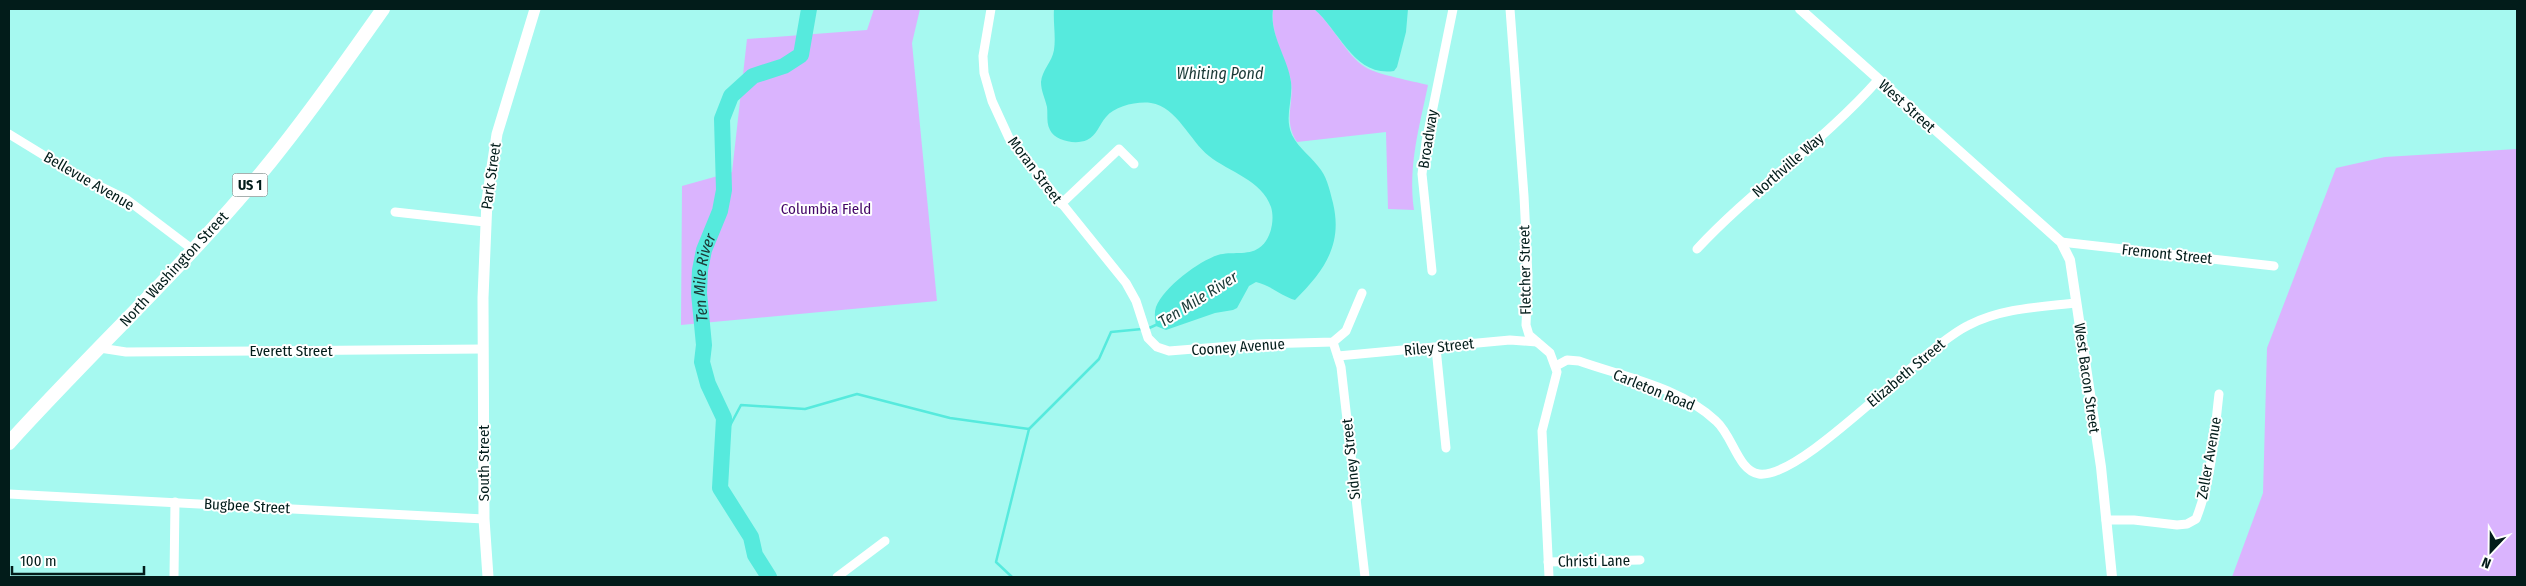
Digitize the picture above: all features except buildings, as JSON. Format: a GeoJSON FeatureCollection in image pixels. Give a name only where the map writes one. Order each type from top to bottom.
{"type":"FeatureCollection","features":[{"type":"Feature","properties":{"kind":"main road","name":"North Washington Street"},"geometry":{"type":"LineString","coordinates":[[9,443],[192,249],[271,161],[383,9]]}},
{"type":"Feature","properties":{"kind":"main road","name":"Park Street"},"geometry":{"type":"LineString","coordinates":[[483,349],[485,222],[496,140],[535,9]]}},
{"type":"Feature","properties":{"kind":"main road","name":"South Street"},"geometry":{"type":"LineString","coordinates":[[483,349],[484,519],[488,577]]}},
{"type":"Feature","properties":{"kind":"street","name":"Moran Street"},"geometry":{"type":"LineString","coordinates":[[992,9],[983,56],[984,73],[992,101],[1009,138],[1126,283]]}},
{"type":"Feature","properties":{"kind":"street","name":"Broadway"},"geometry":{"type":"LineString","coordinates":[[1432,271],[1422,174],[1426,142],[1453,9]]}},
{"type":"Feature","properties":{"kind":"street","name":"Fletcher Street"},"geometry":{"type":"LineString","coordinates":[[1510,9],[1524,196],[1528,277],[1526,325],[1530,335],[1550,353],[1556,366]]}},
{"type":"Feature","properties":{"kind":"street","name":"West Street"},"geometry":{"type":"LineString","coordinates":[[1800,9],[2015,202]]}},
{"type":"Feature","properties":{"kind":"street","name":"Northville Way"},"geometry":{"type":"LineString","coordinates":[[1697,248],[1738,207],[1835,124],[1878,80]]}},
{"type":"Feature","properties":{"kind":"street","name":"Bellevue Avenue"},"geometry":{"type":"LineString","coordinates":[[9,134],[71,172],[126,200],[192,249]]}},
{"type":"Feature","properties":{"kind":"street"},"geometry":{"type":"LineString","coordinates":[[1061,204],[1119,149],[1134,164]]}},
{"type":"Feature","properties":{"kind":"street","name":"West Bacon Street"},"geometry":{"type":"LineString","coordinates":[[2015,202],[2061,242],[2070,260],[2101,467],[2112,577]]}},
{"type":"Feature","properties":{"kind":"street"},"geometry":{"type":"LineString","coordinates":[[396,212],[485,222]]}},
{"type":"Feature","properties":{"kind":"street","name":"Fremont Street"},"geometry":{"type":"LineString","coordinates":[[2061,242],[2274,266]]}},
{"type":"Feature","properties":{"kind":"street","name":"Cooney Avenue"},"geometry":{"type":"LineString","coordinates":[[1126,283],[1136,301],[1145,331],[1151,343],[1157,347],[1169,350],[1333,342]]}},
{"type":"Feature","properties":{"kind":"street"},"geometry":{"type":"LineString","coordinates":[[1333,342],[1346,331],[1362,293]]}},
{"type":"Feature","properties":{"kind":"street","name":"Elizabeth Street"},"geometry":{"type":"LineString","coordinates":[[1752,472],[1766,475],[1774,473],[1802,459],[1943,341],[1969,325],[2010,311],[2076,303]]}},
{"type":"Feature","properties":{"kind":"street","name":"Riley Street"},"geometry":{"type":"LineString","coordinates":[[1338,356],[1510,340],[1539,342]]}},
{"type":"Feature","properties":{"kind":"street","name":"Sidney Street"},"geometry":{"type":"LineString","coordinates":[[1333,342],[1338,356],[1365,577]]}},
{"type":"Feature","properties":{"kind":"street","name":"Everett Street"},"geometry":{"type":"LineString","coordinates":[[100,348],[126,352],[483,349]]}},
{"type":"Feature","properties":{"kind":"street"},"geometry":{"type":"LineString","coordinates":[[1436,348],[1446,448]]}},
{"type":"Feature","properties":{"kind":"street","name":"Carleton Road"},"geometry":{"type":"LineString","coordinates":[[1556,366],[1567,360],[1578,361],[1662,390],[1697,406],[1718,422],[1726,432],[1744,467],[1752,472]]}},
{"type":"Feature","properties":{"kind":"street"},"geometry":{"type":"LineString","coordinates":[[1549,577],[1542,431],[1556,380],[1556,366]]}},
{"type":"Feature","properties":{"kind":"street","name":"Zeller Avenue"},"geometry":{"type":"LineString","coordinates":[[2106,520],[2177,525],[2187,524],[2196,518],[2208,480],[2218,417],[2219,394]]}},
{"type":"Feature","properties":{"kind":"street","name":"Bugbee Street"},"geometry":{"type":"LineString","coordinates":[[9,494],[484,519]]}},
{"type":"Feature","properties":{"kind":"street"},"geometry":{"type":"LineString","coordinates":[[174,577],[175,502]]}},
{"type":"Feature","properties":{"kind":"street"},"geometry":{"type":"LineString","coordinates":[[837,577],[885,541]]}},
{"type":"Feature","properties":{"kind":"street","name":"Christi Lane"},"geometry":{"type":"LineString","coordinates":[[1548,562],[1640,560]]}},
{"type":"Feature","properties":{"kind":"green space","name":"Columbia Field"},"geometry":{"type":"Polygon","coordinates":[[[874,9],[920,9],[912,43],[937,301],[681,325],[682,186],[732,172],[747,39],[867,30],[874,9]]]}},
{"type":"Feature","properties":{"kind":"green space"},"geometry":{"type":"Polygon","coordinates":[[[1273,9],[1314,9],[1358,62],[1365,67],[1387,75],[1428,85],[1413,162],[1414,210],[1388,209],[1386,132],[1297,142],[1290,126],[1292,94],[1290,77],[1275,35],[1273,9]]]}},
{"type":"Feature","properties":{"kind":"green space"},"geometry":{"type":"Polygon","coordinates":[[[2517,149],[2517,577],[2232,577],[2263,493],[2267,348],[2336,168],[2385,157],[2517,149]]]}},
{"type":"Feature","properties":{"kind":"water","name":"Whiting Pond"},"geometry":{"type":"Polygon","coordinates":[[[1054,9],[1273,9],[1276,37],[1291,82],[1289,122],[1292,135],[1298,145],[1323,174],[1330,190],[1335,218],[1333,245],[1329,256],[1315,279],[1295,300],[1256,282],[1249,286],[1237,308],[1233,310],[1215,313],[1166,330],[1156,326],[1156,307],[1160,299],[1174,283],[1192,269],[1218,255],[1250,252],[1263,244],[1271,229],[1271,207],[1267,198],[1253,183],[1209,156],[1176,118],[1160,106],[1151,103],[1133,104],[1115,110],[1106,117],[1087,140],[1072,142],[1056,137],[1048,124],[1047,107],[1041,82],[1054,50],[1054,9]]]}},
{"type":"Feature","properties":{"kind":"water"},"geometry":{"type":"Polygon","coordinates":[[[1314,9],[1408,9],[1406,32],[1397,67],[1394,71],[1380,71],[1368,67],[1358,60],[1314,9]]]}},
{"type":"Feature","properties":{"kind":"waterway","name":"Ten Mile River"},"geometry":{"type":"LineString","coordinates":[[769,577],[755,555],[751,537],[720,488],[724,418],[708,384],[702,362],[704,345],[699,293],[700,270],[704,250],[720,211],[724,190],[722,119],[731,96],[753,76],[784,66],[801,55],[809,9]]}},
{"type":"Feature","properties":{"kind":"waterway","name":"Ten Mile River"},"geometry":{"type":"LineString","coordinates":[[1147,329],[1158,324]]}},
{"type":"Feature","properties":{"kind":"waterway","name":"Ten Mile River"},"geometry":{"type":"LineString","coordinates":[[1012,577],[996,562],[1029,429],[1099,359],[1111,332],[1142,329]]}},
{"type":"Feature","properties":{"kind":"waterway"},"geometry":{"type":"LineString","coordinates":[[725,435],[741,405],[805,409],[857,394],[950,418],[1029,429]]}}]}
